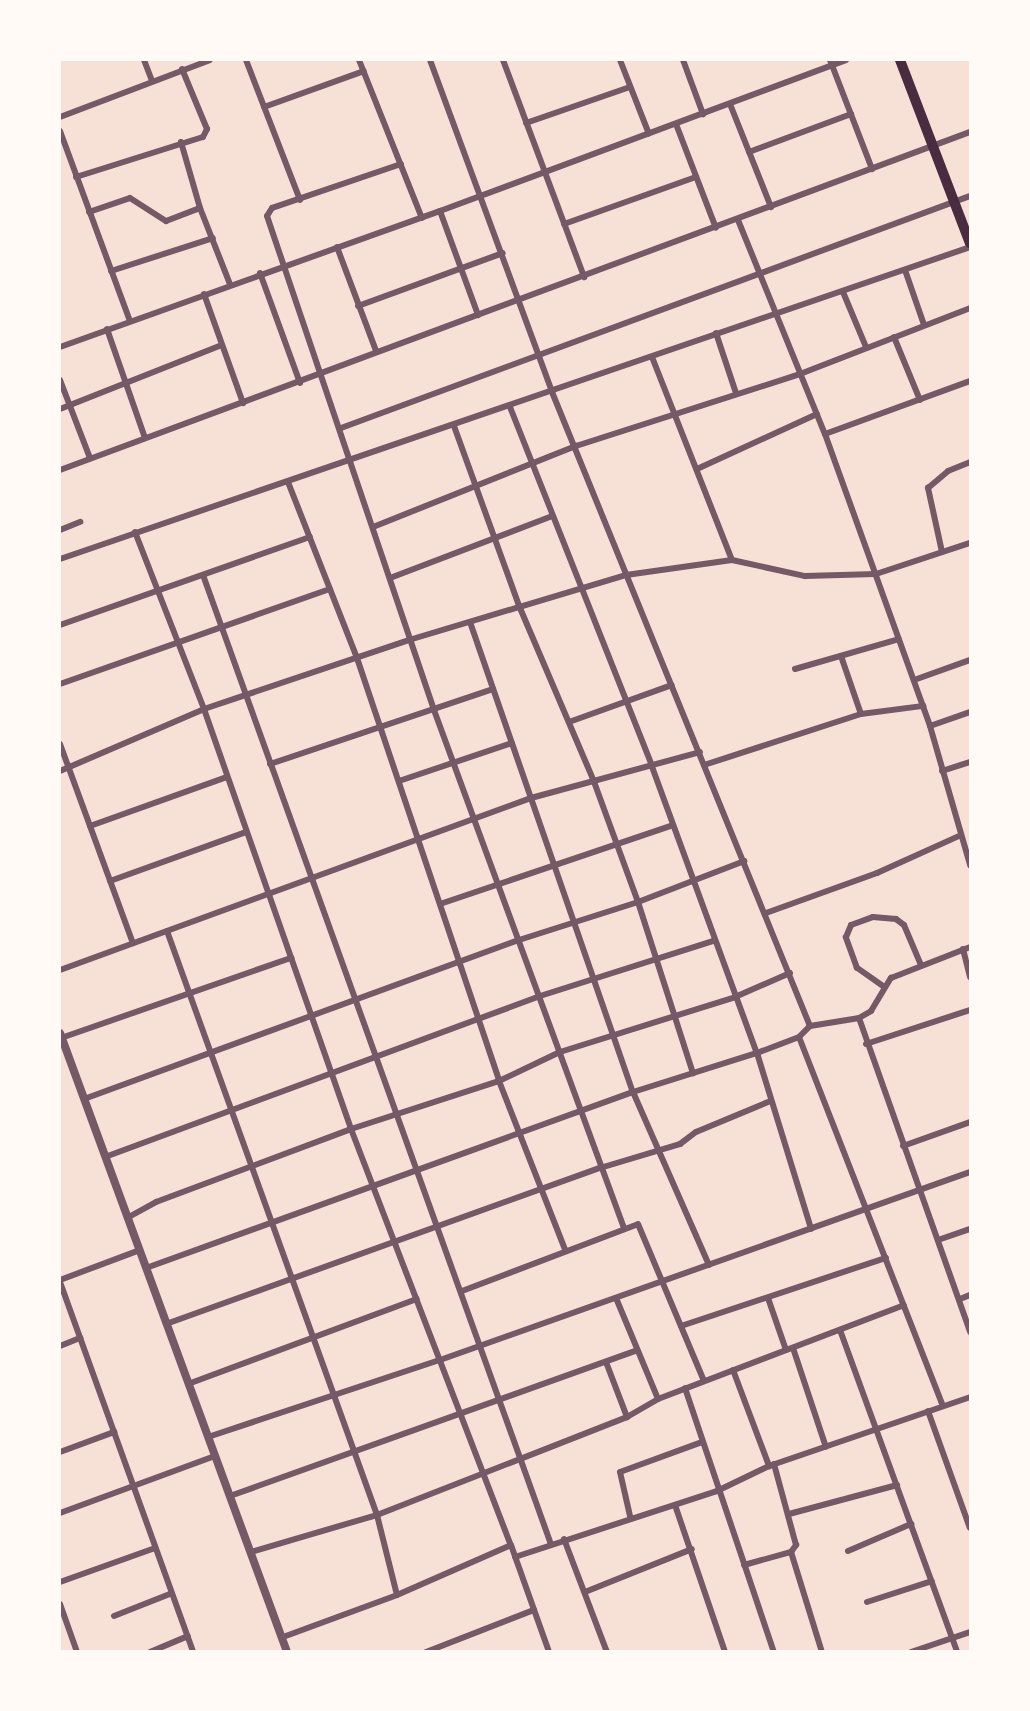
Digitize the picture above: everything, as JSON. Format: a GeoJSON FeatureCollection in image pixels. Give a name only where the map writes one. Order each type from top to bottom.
{"type":"FeatureCollection","features":[{"type":"Feature","properties":{"kind":"main road"},"geometry":{"type":"LineString","coordinates":[[900,60],[971,245]]}},
{"type":"Feature","properties":{"kind":"street"},"geometry":{"type":"LineString","coordinates":[[144,60],[152,80]]}},
{"type":"Feature","properties":{"kind":"street"},"geometry":{"type":"LineString","coordinates":[[60,117],[210,60]]}},
{"type":"Feature","properties":{"kind":"street"},"geometry":{"type":"LineString","coordinates":[[246,60],[300,200]]}},
{"type":"Feature","properties":{"kind":"street"},"geometry":{"type":"LineString","coordinates":[[359,60],[422,218]]}},
{"type":"Feature","properties":{"kind":"street"},"geometry":{"type":"LineString","coordinates":[[430,60],[521,301],[552,392],[810,1026]]}},
{"type":"Feature","properties":{"kind":"street"},"geometry":{"type":"LineString","coordinates":[[503,60],[584,277]]}},
{"type":"Feature","properties":{"kind":"street"},"geometry":{"type":"LineString","coordinates":[[620,60],[649,134]]}},
{"type":"Feature","properties":{"kind":"street"},"geometry":{"type":"LineString","coordinates":[[684,60],[703,114]]}},
{"type":"Feature","properties":{"kind":"street"},"geometry":{"type":"LineString","coordinates":[[60,337],[61,346],[260,273],[422,218],[730,104],[831,62],[846,60]]}},
{"type":"Feature","properties":{"kind":"street"},"geometry":{"type":"LineString","coordinates":[[831,62],[872,169]]}},
{"type":"Feature","properties":{"kind":"street"},"geometry":{"type":"LineString","coordinates":[[76,177],[203,137],[207,129],[182,69]]}},
{"type":"Feature","properties":{"kind":"street"},"geometry":{"type":"LineString","coordinates":[[264,107],[364,71]]}},
{"type":"Feature","properties":{"kind":"street"},"geometry":{"type":"LineString","coordinates":[[526,123],[630,87]]}},
{"type":"Feature","properties":{"kind":"street"},"geometry":{"type":"LineString","coordinates":[[730,104],[772,207]]}},
{"type":"Feature","properties":{"kind":"street"},"geometry":{"type":"LineString","coordinates":[[749,152],[851,114]]}},
{"type":"Feature","properties":{"kind":"street"},"geometry":{"type":"LineString","coordinates":[[676,124],[716,228]]}},
{"type":"Feature","properties":{"kind":"street"},"geometry":{"type":"LineString","coordinates":[[60,131],[130,321]]}},
{"type":"Feature","properties":{"kind":"street"},"geometry":{"type":"LineString","coordinates":[[60,470],[971,132]]}},
{"type":"Feature","properties":{"kind":"street"},"geometry":{"type":"LineString","coordinates":[[181,142],[200,208],[230,284]]}},
{"type":"Feature","properties":{"kind":"street"},"geometry":{"type":"LineString","coordinates":[[401,164],[272,208],[267,216],[353,461],[409,640],[472,820],[540,996],[579,1112],[624,1228]]}},
{"type":"Feature","properties":{"kind":"street"},"geometry":{"type":"LineString","coordinates":[[564,225],[696,177]]}},
{"type":"Feature","properties":{"kind":"street"},"geometry":{"type":"LineString","coordinates":[[341,428],[971,196]]}},
{"type":"Feature","properties":{"kind":"street"},"geometry":{"type":"LineString","coordinates":[[89,212],[130,198],[166,221],[200,208]]}},
{"type":"Feature","properties":{"kind":"street"},"geometry":{"type":"LineString","coordinates":[[440,211],[478,315]]}},
{"type":"Feature","properties":{"kind":"street"},"geometry":{"type":"LineString","coordinates":[[738,220],[825,434],[876,574],[930,726],[971,865]]}},
{"type":"Feature","properties":{"kind":"street"},"geometry":{"type":"LineString","coordinates":[[111,271],[213,238]]}},
{"type":"Feature","properties":{"kind":"street"},"geometry":{"type":"LineString","coordinates":[[60,559],[135,531],[510,407],[971,245]]}},
{"type":"Feature","properties":{"kind":"street"},"geometry":{"type":"LineString","coordinates":[[337,247],[376,351]]}},
{"type":"Feature","properties":{"kind":"street"},"geometry":{"type":"LineString","coordinates":[[358,306],[503,253]]}},
{"type":"Feature","properties":{"kind":"street"},"geometry":{"type":"LineString","coordinates":[[905,270],[924,325]]}},
{"type":"Feature","properties":{"kind":"street"},"geometry":{"type":"LineString","coordinates":[[260,273],[300,383]]}},
{"type":"Feature","properties":{"kind":"street"},"geometry":{"type":"LineString","coordinates":[[843,292],[866,347]]}},
{"type":"Feature","properties":{"kind":"street"},"geometry":{"type":"LineString","coordinates":[[204,294],[243,403]]}},
{"type":"Feature","properties":{"kind":"street"},"geometry":{"type":"LineString","coordinates":[[373,527],[576,446],[674,412],[800,374],[971,308]]}},
{"type":"Feature","properties":{"kind":"street"},"geometry":{"type":"LineString","coordinates":[[107,329],[145,438]]}},
{"type":"Feature","properties":{"kind":"street"},"geometry":{"type":"LineString","coordinates":[[716,333],[736,393]]}},
{"type":"Feature","properties":{"kind":"street"},"geometry":{"type":"LineString","coordinates":[[894,337],[920,400]]}},
{"type":"Feature","properties":{"kind":"street"},"geometry":{"type":"LineString","coordinates":[[60,409],[127,386],[222,345]]}},
{"type":"Feature","properties":{"kind":"street"},"geometry":{"type":"LineString","coordinates":[[652,357],[732,560]]}},
{"type":"Feature","properties":{"kind":"street"},"geometry":{"type":"LineString","coordinates":[[60,380],[90,458]]}},
{"type":"Feature","properties":{"kind":"street"},"geometry":{"type":"LineString","coordinates":[[825,434],[971,381]]}},
{"type":"Feature","properties":{"kind":"street"},"geometry":{"type":"LineString","coordinates":[[510,407],[531,466],[583,588],[651,764],[713,941],[757,1053],[768,1102],[811,1229]]}},
{"type":"Feature","properties":{"kind":"street"},"geometry":{"type":"LineString","coordinates":[[697,469],[817,414]]}},
{"type":"Feature","properties":{"kind":"street"},"geometry":{"type":"LineString","coordinates":[[454,426],[520,608],[593,779],[638,902],[693,1073]]}},
{"type":"Feature","properties":{"kind":"street"},"geometry":{"type":"LineString","coordinates":[[942,552],[928,488],[948,471],[971,462]]}},
{"type":"Feature","properties":{"kind":"street"},"geometry":{"type":"LineString","coordinates":[[288,482],[381,727],[499,1081],[565,1249]]}},
{"type":"Feature","properties":{"kind":"street"},"geometry":{"type":"LineString","coordinates":[[390,578],[494,534],[552,516]]}},
{"type":"Feature","properties":{"kind":"street"},"geometry":{"type":"LineString","coordinates":[[60,530],[80,522]]}},
{"type":"Feature","properties":{"kind":"street"},"geometry":{"type":"LineString","coordinates":[[135,531],[204,709],[351,1129],[485,1474],[549,1651]]}},
{"type":"Feature","properties":{"kind":"street"},"geometry":{"type":"LineString","coordinates":[[60,625],[310,537]]}},
{"type":"Feature","properties":{"kind":"street"},"geometry":{"type":"LineString","coordinates":[[60,771],[204,709],[409,640],[626,575],[732,560],[806,576],[876,574],[971,543]]}},
{"type":"Feature","properties":{"kind":"street"},"geometry":{"type":"LineString","coordinates":[[203,575],[309,879],[400,1113],[551,1544]]}},
{"type":"Feature","properties":{"kind":"street"},"geometry":{"type":"LineString","coordinates":[[60,684],[330,589]]}},
{"type":"Feature","properties":{"kind":"street"},"geometry":{"type":"LineString","coordinates":[[470,622],[633,1092],[656,1151],[709,1265]]}},
{"type":"Feature","properties":{"kind":"street"},"geometry":{"type":"LineString","coordinates":[[795,669],[899,639]]}},
{"type":"Feature","properties":{"kind":"street"},"geometry":{"type":"LineString","coordinates":[[841,656],[861,714]]}},
{"type":"Feature","properties":{"kind":"street"},"geometry":{"type":"LineString","coordinates":[[914,680],[971,660]]}},
{"type":"Feature","properties":{"kind":"street"},"geometry":{"type":"LineString","coordinates":[[569,722],[672,685]]}},
{"type":"Feature","properties":{"kind":"street"},"geometry":{"type":"LineString","coordinates":[[270,764],[493,689]]}},
{"type":"Feature","properties":{"kind":"street"},"geometry":{"type":"LineString","coordinates":[[704,765],[861,714],[923,706]]}},
{"type":"Feature","properties":{"kind":"street"},"geometry":{"type":"LineString","coordinates":[[930,726],[971,712]]}},
{"type":"Feature","properties":{"kind":"street"},"geometry":{"type":"LineString","coordinates":[[399,781],[512,743]]}},
{"type":"Feature","properties":{"kind":"street"},"geometry":{"type":"LineString","coordinates":[[60,744],[133,943]]}},
{"type":"Feature","properties":{"kind":"street"},"geometry":{"type":"LineString","coordinates":[[60,970],[531,798],[700,752]]}},
{"type":"Feature","properties":{"kind":"street"},"geometry":{"type":"LineString","coordinates":[[942,771],[971,762]]}},
{"type":"Feature","properties":{"kind":"street"},"geometry":{"type":"LineString","coordinates":[[90,826],[227,777]]}},
{"type":"Feature","properties":{"kind":"street"},"geometry":{"type":"LineString","coordinates":[[440,904],[673,825]]}},
{"type":"Feature","properties":{"kind":"street"},"geometry":{"type":"LineString","coordinates":[[110,881],[246,832]]}},
{"type":"Feature","properties":{"kind":"street"},"geometry":{"type":"LineString","coordinates":[[766,913],[877,873],[961,835]]}},
{"type":"Feature","properties":{"kind":"street"},"geometry":{"type":"LineString","coordinates":[[84,1099],[519,940],[638,902],[744,861]]}},
{"type":"Feature","properties":{"kind":"street"},"geometry":{"type":"LineString","coordinates":[[883,986],[857,968],[846,937],[850,925],[873,917],[897,919],[904,925],[921,965]]}},
{"type":"Feature","properties":{"kind":"street"},"geometry":{"type":"LineString","coordinates":[[167,931],[352,1453],[377,1515],[397,1595]]}},
{"type":"Feature","properties":{"kind":"street"},"geometry":{"type":"LineString","coordinates":[[105,1157],[230,1107],[540,996],[713,941]]}},
{"type":"Feature","properties":{"kind":"street"},"geometry":{"type":"LineString","coordinates":[[146,1268],[633,1092],[757,1053],[799,1037],[810,1026],[859,1018],[871,1011],[883,986],[921,965],[967,948],[971,977]]}},
{"type":"Feature","properties":{"kind":"street"},"geometry":{"type":"LineString","coordinates":[[287,1651],[84,1099],[64,1055],[60,1035],[190,995],[290,958]]}},
{"type":"Feature","properties":{"kind":"street"},"geometry":{"type":"LineString","coordinates":[[127,1218],[156,1202],[351,1129],[499,1081],[560,1052],[735,997],[790,973]]}},
{"type":"Feature","properties":{"kind":"street"},"geometry":{"type":"LineString","coordinates":[[866,1044],[971,1010]]}},
{"type":"Feature","properties":{"kind":"street"},"geometry":{"type":"LineString","coordinates":[[859,1018],[866,1044],[971,1332]]}},
{"type":"Feature","properties":{"kind":"street"},"geometry":{"type":"LineString","coordinates":[[799,1037],[943,1406]]}},
{"type":"Feature","properties":{"kind":"street"},"geometry":{"type":"LineString","coordinates":[[166,1324],[440,1229],[600,1168],[656,1151],[768,1102]]}},
{"type":"Feature","properties":{"kind":"street"},"geometry":{"type":"LineString","coordinates":[[904,1146],[971,1122]]}},
{"type":"Feature","properties":{"kind":"street"},"geometry":{"type":"LineString","coordinates":[[208,1437],[332,1393],[440,1360],[971,1172]]}},
{"type":"Feature","properties":{"kind":"street"},"geometry":{"type":"LineString","coordinates":[[462,1291],[633,1224],[643,1228],[704,1381]]}},
{"type":"Feature","properties":{"kind":"street"},"geometry":{"type":"LineString","coordinates":[[938,1240],[971,1229]]}},
{"type":"Feature","properties":{"kind":"street"},"geometry":{"type":"LineString","coordinates":[[140,1250],[60,1281],[193,1651]]}},
{"type":"Feature","properties":{"kind":"street"},"geometry":{"type":"LineString","coordinates":[[681,1326],[886,1258]]}},
{"type":"Feature","properties":{"kind":"street"},"geometry":{"type":"LineString","coordinates":[[960,1299],[971,1295]]}},
{"type":"Feature","properties":{"kind":"street"},"geometry":{"type":"LineString","coordinates":[[616,1298],[659,1399]]}},
{"type":"Feature","properties":{"kind":"street"},"geometry":{"type":"LineString","coordinates":[[768,1298],[826,1447]]}},
{"type":"Feature","properties":{"kind":"street"},"geometry":{"type":"LineString","coordinates":[[188,1384],[417,1299]]}},
{"type":"Feature","properties":{"kind":"street"},"geometry":{"type":"LineString","coordinates":[[251,1552],[377,1515],[485,1474],[520,1455],[628,1417],[685,1388],[904,1305]]}},
{"type":"Feature","properties":{"kind":"street"},"geometry":{"type":"LineString","coordinates":[[840,1330],[957,1651]]}},
{"type":"Feature","properties":{"kind":"street"},"geometry":{"type":"LineString","coordinates":[[60,1346],[80,1339]]}},
{"type":"Feature","properties":{"kind":"street"},"geometry":{"type":"LineString","coordinates":[[230,1496],[637,1350]]}},
{"type":"Feature","properties":{"kind":"street"},"geometry":{"type":"LineString","coordinates":[[606,1362],[628,1417]]}},
{"type":"Feature","properties":{"kind":"street"},"geometry":{"type":"LineString","coordinates":[[733,1370],[789,1514],[797,1540],[791,1552],[822,1651]]}},
{"type":"Feature","properties":{"kind":"street"},"geometry":{"type":"LineString","coordinates":[[685,1388],[717,1491],[774,1651]]}},
{"type":"Feature","properties":{"kind":"street"},"geometry":{"type":"LineString","coordinates":[[515,1557],[630,1516],[717,1491],[771,1465],[971,1397]]}},
{"type":"Feature","properties":{"kind":"street"},"geometry":{"type":"LineString","coordinates":[[928,1411],[971,1528]]}},
{"type":"Feature","properties":{"kind":"street"},"geometry":{"type":"LineString","coordinates":[[60,1452],[114,1432]]}},
{"type":"Feature","properties":{"kind":"street"},"geometry":{"type":"LineString","coordinates":[[630,1516],[620,1472],[702,1442]]}},
{"type":"Feature","properties":{"kind":"street"},"geometry":{"type":"LineString","coordinates":[[60,1513],[215,1456]]}},
{"type":"Feature","properties":{"kind":"street"},"geometry":{"type":"LineString","coordinates":[[789,1514],[897,1485]]}},
{"type":"Feature","properties":{"kind":"street"},"geometry":{"type":"LineString","coordinates":[[675,1505],[725,1651]]}},
{"type":"Feature","properties":{"kind":"street"},"geometry":{"type":"LineString","coordinates":[[848,1551],[911,1524]]}},
{"type":"Feature","properties":{"kind":"street"},"geometry":{"type":"LineString","coordinates":[[564,1539],[607,1651]]}},
{"type":"Feature","properties":{"kind":"street"},"geometry":{"type":"LineString","coordinates":[[283,1637],[397,1595],[511,1545]]}},
{"type":"Feature","properties":{"kind":"street"},"geometry":{"type":"LineString","coordinates":[[60,1583],[156,1548]]}},
{"type":"Feature","properties":{"kind":"street"},"geometry":{"type":"LineString","coordinates":[[584,1592],[692,1549]]}},
{"type":"Feature","properties":{"kind":"street"},"geometry":{"type":"LineString","coordinates":[[744,1566],[791,1552]]}},
{"type":"Feature","properties":{"kind":"street"},"geometry":{"type":"LineString","coordinates":[[866,1602],[932,1581]]}},
{"type":"Feature","properties":{"kind":"street"},"geometry":{"type":"LineString","coordinates":[[114,1616],[172,1593]]}},
{"type":"Feature","properties":{"kind":"street"},"geometry":{"type":"LineString","coordinates":[[60,1604],[76,1651]]}},
{"type":"Feature","properties":{"kind":"street"},"geometry":{"type":"LineString","coordinates":[[426,1651],[534,1610]]}},
{"type":"Feature","properties":{"kind":"street"},"geometry":{"type":"LineString","coordinates":[[911,1651],[971,1632]]}},
{"type":"Feature","properties":{"kind":"street"},"geometry":{"type":"LineString","coordinates":[[150,1651],[188,1636]]}}]}
